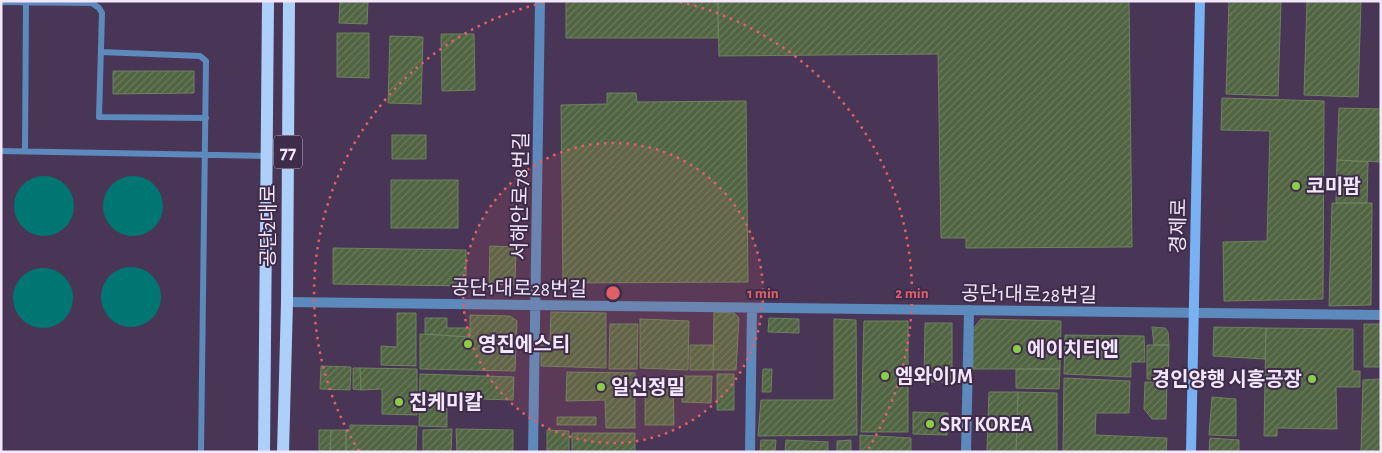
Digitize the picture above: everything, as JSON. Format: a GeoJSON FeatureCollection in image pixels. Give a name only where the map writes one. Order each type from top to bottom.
{"type":"FeatureCollection","features":[{"type":"Feature","properties":{"kind":"main road","name":"공단2대로"},"geometry":{"type":"LineString","coordinates":[[264,452],[268,1]]}},
{"type":"Feature","properties":{"kind":"main road","name":"공단2대로"},"geometry":{"type":"LineString","coordinates":[[283,452],[289,1]]}},
{"type":"Feature","properties":{"kind":"main road"},"geometry":{"type":"LineString","coordinates":[[265,302],[286,302]]}},
{"type":"Feature","properties":{"kind":"street","name":"서해안로78번길"},"geometry":{"type":"LineString","coordinates":[[533,452],[540,1]]}},
{"type":"Feature","properties":{"kind":"street","name":"경제로"},"geometry":{"type":"LineString","coordinates":[[1191,452],[1200,1]]}},
{"type":"Feature","properties":{"kind":"street","name":"공단1대로28번길"},"geometry":{"type":"LineString","coordinates":[[286,302],[1381,315]]}},
{"type":"Feature","properties":{"kind":"street"},"geometry":{"type":"LineString","coordinates":[[750,452],[752,308]]}},
{"type":"Feature","properties":{"kind":"street"},"geometry":{"type":"LineString","coordinates":[[966,452],[969,310]]}},
{"type":"Feature","properties":{"kind":"lane"},"geometry":{"type":"LineString","coordinates":[[1,2],[92,3],[100,8],[102,13],[102,52],[99,118],[206,118]]}},
{"type":"Feature","properties":{"kind":"lane"},"geometry":{"type":"LineString","coordinates":[[25,151],[26,3]]}},
{"type":"Feature","properties":{"kind":"lane"},"geometry":{"type":"LineString","coordinates":[[102,52],[200,56],[206,61],[201,452]]}},
{"type":"Feature","properties":{"kind":"lane"},"geometry":{"type":"LineString","coordinates":[[1,151],[267,156]]}},
{"type":"Feature","properties":{"kind":"shaded area"},"geometry":{"type":"Polygon","coordinates":[[[44,176],[61,181],[69,189],[74,206],[69,223],[61,231],[44,236],[27,231],[19,223],[14,206],[19,189],[27,181],[44,176]]]}},
{"type":"Feature","properties":{"kind":"shaded area"},"geometry":{"type":"Polygon","coordinates":[[[133,176],[150,181],[158,189],[163,206],[158,223],[150,231],[133,236],[116,231],[108,223],[103,206],[108,189],[116,181],[133,176]]]}},
{"type":"Feature","properties":{"kind":"shaded area"},"geometry":{"type":"Polygon","coordinates":[[[131,267],[148,272],[156,280],[161,297],[156,314],[148,322],[131,327],[114,322],[106,314],[101,297],[106,280],[114,272],[131,267]]]}},
{"type":"Feature","properties":{"kind":"shaded area"},"geometry":{"type":"Polygon","coordinates":[[[43,268],[60,273],[68,281],[73,298],[68,315],[60,323],[43,328],[26,323],[18,315],[13,298],[18,281],[26,273],[43,268]]]}},
{"type":"Feature","properties":{"kind":"building"},"geometry":{"type":"Polygon","coordinates":[[[340,1],[368,1],[367,24],[339,23],[340,1]]]}},
{"type":"Feature","properties":{"kind":"building"},"geometry":{"type":"Polygon","coordinates":[[[566,1],[718,1],[718,38],[566,38],[566,1]]]}},
{"type":"Feature","properties":{"kind":"building"},"geometry":{"type":"Polygon","coordinates":[[[718,1],[1129,1],[1132,247],[966,248],[966,238],[941,238],[938,54],[719,56],[718,1]]]}},
{"type":"Feature","properties":{"kind":"building"},"geometry":{"type":"Polygon","coordinates":[[[1229,1],[1281,1],[1278,96],[1226,94],[1229,1]]]}},
{"type":"Feature","properties":{"kind":"building"},"geometry":{"type":"Polygon","coordinates":[[[1307,1],[1361,1],[1358,97],[1304,95],[1307,1]]]}},
{"type":"Feature","properties":{"kind":"building"},"geometry":{"type":"Polygon","coordinates":[[[337,33],[369,33],[369,78],[337,77],[337,33]]]}},
{"type":"Feature","properties":{"kind":"building"},"geometry":{"type":"Polygon","coordinates":[[[441,34],[474,34],[475,90],[442,91],[441,34]]]}},
{"type":"Feature","properties":{"kind":"building"},"geometry":{"type":"Polygon","coordinates":[[[390,36],[423,37],[421,104],[388,103],[390,36]]]}},
{"type":"Feature","properties":{"kind":"building"},"geometry":{"type":"Polygon","coordinates":[[[113,71],[194,71],[194,93],[113,94],[113,71]]]}},
{"type":"Feature","properties":{"kind":"building"},"geometry":{"type":"Polygon","coordinates":[[[607,93],[636,93],[637,102],[746,101],[748,282],[563,283],[561,105],[607,104],[607,93]]]}},
{"type":"Feature","properties":{"kind":"building","name":"코미팜"},"geometry":{"type":"Polygon","coordinates":[[[1222,98],[1324,101],[1323,299],[1224,301],[1223,242],[1267,241],[1270,131],[1221,130],[1222,98]]]}},
{"type":"Feature","properties":{"kind":"building"},"geometry":{"type":"Polygon","coordinates":[[[1339,108],[1381,109],[1381,162],[1337,160],[1339,108]]]}},
{"type":"Feature","properties":{"kind":"building"},"geometry":{"type":"Polygon","coordinates":[[[392,135],[426,135],[426,159],[392,159],[392,135]]]}},
{"type":"Feature","properties":{"kind":"building"},"geometry":{"type":"Polygon","coordinates":[[[1337,160],[1368,162],[1367,203],[1336,203],[1337,160]]]}},
{"type":"Feature","properties":{"kind":"building"},"geometry":{"type":"Polygon","coordinates":[[[391,180],[458,180],[458,228],[391,228],[391,180]]]}},
{"type":"Feature","properties":{"kind":"building"},"geometry":{"type":"Polygon","coordinates":[[[1332,203],[1372,203],[1371,305],[1329,306],[1332,203]]]}},
{"type":"Feature","properties":{"kind":"building"},"geometry":{"type":"Polygon","coordinates":[[[490,246],[516,247],[515,285],[489,284],[490,246]]]}},
{"type":"Feature","properties":{"kind":"building"},"geometry":{"type":"Polygon","coordinates":[[[333,248],[466,250],[466,286],[333,284],[333,248]]]}},
{"type":"Feature","properties":{"kind":"building"},"geometry":{"type":"Polygon","coordinates":[[[551,312],[606,313],[606,368],[541,366],[541,340],[550,340],[551,312]]]}},
{"type":"Feature","properties":{"kind":"building"},"geometry":{"type":"Polygon","coordinates":[[[714,312],[734,313],[739,318],[736,370],[713,370],[714,312]]]}},
{"type":"Feature","properties":{"kind":"building"},"geometry":{"type":"Polygon","coordinates":[[[397,313],[416,313],[416,366],[381,365],[381,346],[397,347],[397,313]]]}},
{"type":"Feature","properties":{"kind":"building","name":"영진에스티"},"geometry":{"type":"Polygon","coordinates":[[[470,315],[510,316],[517,321],[515,371],[420,369],[420,334],[470,337],[470,315]]]}},
{"type":"Feature","properties":{"kind":"building"},"geometry":{"type":"Polygon","coordinates":[[[425,318],[447,318],[447,328],[470,328],[470,337],[425,334],[425,318]]]}},
{"type":"Feature","properties":{"kind":"building"},"geometry":{"type":"Polygon","coordinates":[[[769,318],[799,319],[799,333],[768,332],[769,318]]]}},
{"type":"Feature","properties":{"kind":"building"},"geometry":{"type":"Polygon","coordinates":[[[640,319],[689,321],[688,370],[640,368],[640,319]]]}},
{"type":"Feature","properties":{"kind":"building"},"geometry":{"type":"Polygon","coordinates":[[[834,319],[856,320],[857,435],[758,436],[761,400],[834,400],[834,319]]]}},
{"type":"Feature","properties":{"kind":"building","name":"에이치티엔"},"geometry":{"type":"Polygon","coordinates":[[[981,319],[1061,321],[1060,369],[973,369],[973,329],[981,319]]]}},
{"type":"Feature","properties":{"kind":"building","name":"엠와이JM"},"geometry":{"type":"Polygon","coordinates":[[[864,321],[908,321],[908,432],[861,432],[864,321]]]}},
{"type":"Feature","properties":{"kind":"building"},"geometry":{"type":"Polygon","coordinates":[[[925,323],[952,323],[952,382],[924,382],[925,323]]]}},
{"type":"Feature","properties":{"kind":"building"},"geometry":{"type":"Polygon","coordinates":[[[610,324],[638,324],[637,369],[609,369],[610,324]]]}},
{"type":"Feature","properties":{"kind":"building"},"geometry":{"type":"Polygon","coordinates":[[[1364,324],[1381,324],[1381,367],[1364,367],[1364,324]]]}},
{"type":"Feature","properties":{"kind":"building"},"geometry":{"type":"Polygon","coordinates":[[[1152,327],[1165,328],[1168,332],[1169,345],[1154,345],[1152,327]]]}},
{"type":"Feature","properties":{"kind":"building"},"geometry":{"type":"Polygon","coordinates":[[[1214,327],[1266,328],[1265,359],[1213,356],[1214,327]]]}},
{"type":"Feature","properties":{"kind":"building","name":"경인양행 시흥공장"},"geometry":{"type":"Polygon","coordinates":[[[1266,328],[1353,329],[1353,371],[1360,371],[1360,387],[1336,387],[1337,429],[1277,428],[1277,436],[1264,436],[1266,328]]]}},
{"type":"Feature","properties":{"kind":"building"},"geometry":{"type":"Polygon","coordinates":[[[1065,335],[1144,336],[1145,362],[1131,362],[1131,377],[1064,374],[1065,335]]]}},
{"type":"Feature","properties":{"kind":"building"},"geometry":{"type":"Polygon","coordinates":[[[690,345],[714,345],[713,370],[690,370],[690,345]]]}},
{"type":"Feature","properties":{"kind":"building"},"geometry":{"type":"Polygon","coordinates":[[[1147,345],[1169,345],[1168,380],[1147,379],[1147,345]]]}},
{"type":"Feature","properties":{"kind":"building"},"geometry":{"type":"Polygon","coordinates":[[[321,366],[351,367],[350,390],[320,389],[321,366]]]}},
{"type":"Feature","properties":{"kind":"building"},"geometry":{"type":"Polygon","coordinates":[[[353,368],[360,368],[361,390],[353,389],[353,368]]]}},
{"type":"Feature","properties":{"kind":"building","name":"진케미칼"},"geometry":{"type":"Polygon","coordinates":[[[360,368],[417,369],[417,415],[382,414],[382,389],[361,390],[360,368]]]}},
{"type":"Feature","properties":{"kind":"building"},"geometry":{"type":"Polygon","coordinates":[[[763,369],[772,369],[771,392],[762,392],[763,369]]]}},
{"type":"Feature","properties":{"kind":"building"},"geometry":{"type":"Polygon","coordinates":[[[1016,369],[1060,369],[1059,389],[1016,388],[1016,369]]]}},
{"type":"Feature","properties":{"kind":"building","name":"일신정밀"},"geometry":{"type":"Polygon","coordinates":[[[567,372],[635,373],[635,428],[606,428],[605,400],[566,401],[567,372]]]}},
{"type":"Feature","properties":{"kind":"building"},"geometry":{"type":"Polygon","coordinates":[[[420,374],[514,377],[513,400],[447,398],[447,427],[419,426],[420,374]]]}},
{"type":"Feature","properties":{"kind":"building"},"geometry":{"type":"Polygon","coordinates":[[[717,374],[734,374],[734,410],[717,410],[717,374]]]}},
{"type":"Feature","properties":{"kind":"building"},"geometry":{"type":"Polygon","coordinates":[[[682,376],[712,376],[711,403],[682,402],[682,376]]]}},
{"type":"Feature","properties":{"kind":"building"},"geometry":{"type":"Polygon","coordinates":[[[645,377],[673,377],[674,425],[645,425],[645,377]]]}},
{"type":"Feature","properties":{"kind":"building"},"geometry":{"type":"Polygon","coordinates":[[[1064,378],[1130,381],[1129,413],[1096,413],[1095,435],[1167,438],[1166,452],[1063,452],[1064,378]]]}},
{"type":"Feature","properties":{"kind":"building"},"geometry":{"type":"Polygon","coordinates":[[[1381,379],[1381,452],[1361,452],[1363,380],[1381,379]]]}},
{"type":"Feature","properties":{"kind":"building"},"geometry":{"type":"Polygon","coordinates":[[[1145,382],[1167,382],[1166,419],[1152,419],[1144,409],[1145,382]]]}},
{"type":"Feature","properties":{"kind":"building"},"geometry":{"type":"Polygon","coordinates":[[[989,392],[1018,392],[1016,452],[987,452],[989,392]]]}},
{"type":"Feature","properties":{"kind":"building"},"geometry":{"type":"Polygon","coordinates":[[[1018,392],[1057,393],[1057,452],[1016,452],[1018,392]]]}},
{"type":"Feature","properties":{"kind":"building"},"geometry":{"type":"Polygon","coordinates":[[[1212,397],[1236,399],[1236,436],[1209,435],[1212,397]]]}},
{"type":"Feature","properties":{"kind":"building","name":"SRT KOREA"},"geometry":{"type":"Polygon","coordinates":[[[913,412],[948,413],[947,435],[913,434],[913,412]]]}},
{"type":"Feature","properties":{"kind":"building"},"geometry":{"type":"Polygon","coordinates":[[[557,417],[596,417],[596,425],[557,425],[557,417]]]}},
{"type":"Feature","properties":{"kind":"building"},"geometry":{"type":"Polygon","coordinates":[[[350,425],[417,426],[416,452],[346,452],[346,430],[350,430],[350,425]]]}},
{"type":"Feature","properties":{"kind":"building"},"geometry":{"type":"Polygon","coordinates":[[[452,429],[451,452],[423,452],[423,430],[452,429]]]}},
{"type":"Feature","properties":{"kind":"building"},"geometry":{"type":"Polygon","coordinates":[[[456,429],[513,430],[513,452],[457,452],[456,429]]]}},
{"type":"Feature","properties":{"kind":"building"},"geometry":{"type":"Polygon","coordinates":[[[319,430],[331,430],[330,452],[319,452],[319,430]]]}},
{"type":"Feature","properties":{"kind":"building"},"geometry":{"type":"Polygon","coordinates":[[[331,430],[346,430],[346,452],[330,452],[331,430]]]}},
{"type":"Feature","properties":{"kind":"building"},"geometry":{"type":"Polygon","coordinates":[[[547,430],[569,431],[569,452],[547,452],[547,430]]]}},
{"type":"Feature","properties":{"kind":"building"},"geometry":{"type":"Polygon","coordinates":[[[572,433],[635,433],[635,452],[572,452],[572,433]]]}},
{"type":"Feature","properties":{"kind":"building"},"geometry":{"type":"Polygon","coordinates":[[[860,435],[911,438],[911,452],[860,452],[860,435]]]}},
{"type":"Feature","properties":{"kind":"building"},"geometry":{"type":"Polygon","coordinates":[[[1210,438],[1239,440],[1239,452],[1209,452],[1210,438]]]}},
{"type":"Feature","properties":{"kind":"building"},"geometry":{"type":"Polygon","coordinates":[[[761,440],[776,440],[775,452],[760,452],[761,440]]]}},
{"type":"Feature","properties":{"kind":"building"},"geometry":{"type":"Polygon","coordinates":[[[786,440],[828,442],[828,452],[785,452],[786,440]]]}},
{"type":"Feature","properties":{"kind":"building"},"geometry":{"type":"Polygon","coordinates":[[[851,440],[851,452],[837,452],[837,441],[851,440]]]}},
{"type":"Feature","properties":{"kind":"place","name":"코미팜"},"geometry":{"type":"Point","coordinates":[1296,186]}},
{"type":"Feature","properties":{"kind":"place","name":"영진에스티"},"geometry":{"type":"Point","coordinates":[468,344]}},
{"type":"Feature","properties":{"kind":"place","name":"에이치티엔"},"geometry":{"type":"Point","coordinates":[1017,349]}},
{"type":"Feature","properties":{"kind":"place","name":"엠와이JM"},"geometry":{"type":"Point","coordinates":[885,376]}},
{"type":"Feature","properties":{"kind":"place","name":"경인양행 시흥공장"},"geometry":{"type":"Point","coordinates":[1312,379]}},
{"type":"Feature","properties":{"kind":"place","name":"일신정밀"},"geometry":{"type":"Point","coordinates":[601,387]}},
{"type":"Feature","properties":{"kind":"place","name":"진케미칼"},"geometry":{"type":"Point","coordinates":[399,402]}},
{"type":"Feature","properties":{"kind":"place","name":"SRT KOREA"},"geometry":{"type":"Point","coordinates":[930,424]}}]}
